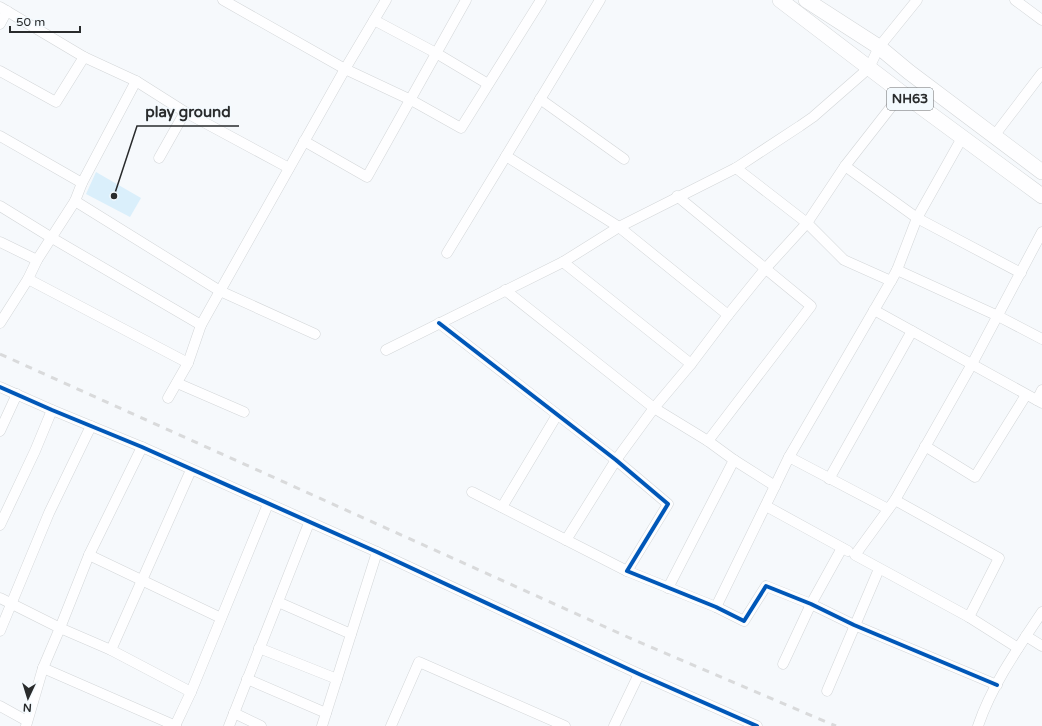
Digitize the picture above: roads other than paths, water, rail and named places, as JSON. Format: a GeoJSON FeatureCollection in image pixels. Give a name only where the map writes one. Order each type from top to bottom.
{"type":"FeatureCollection","features":[{"type":"Feature","properties":{"kind":"highway","name":"NH63"},"geometry":{"type":"LineString","coordinates":[[780,0],[962,138],[1042,196]]}},
{"type":"Feature","properties":{"kind":"highway","name":"NH63"},"geometry":{"type":"LineString","coordinates":[[806,0],[879,47],[922,82],[1042,172]]}},
{"type":"Feature","properties":{"kind":"street"},"geometry":{"type":"LineString","coordinates":[[223,0],[345,69],[411,100],[461,128],[541,0]]}},
{"type":"Feature","properties":{"kind":"street"},"geometry":{"type":"LineString","coordinates":[[168,398],[188,363],[201,325],[304,141],[386,0]]}},
{"type":"Feature","properties":{"kind":"street"},"geometry":{"type":"LineString","coordinates":[[304,141],[367,178],[466,0]]}},
{"type":"Feature","properties":{"kind":"street"},"geometry":{"type":"LineString","coordinates":[[447,253],[600,0]]}},
{"type":"Feature","properties":{"kind":"street"},"geometry":{"type":"LineString","coordinates":[[386,350],[563,262],[619,227],[677,196],[736,168],[807,122],[869,68],[879,47],[917,0]]}},
{"type":"Feature","properties":{"kind":"street"},"geometry":{"type":"LineString","coordinates":[[1014,0],[1042,20]]}},
{"type":"Feature","properties":{"kind":"street"},"geometry":{"type":"LineString","coordinates":[[0,24],[4,9],[84,57],[136,81],[185,112],[289,168]]}},
{"type":"Feature","properties":{"kind":"street"},"geometry":{"type":"LineString","coordinates":[[374,20],[436,52],[488,84]]}},
{"type":"Feature","properties":{"kind":"street"},"geometry":{"type":"LineString","coordinates":[[0,71],[56,102],[84,57]]}},
{"type":"Feature","properties":{"kind":"street"},"geometry":{"type":"LineString","coordinates":[[994,136],[1042,73]]}},
{"type":"Feature","properties":{"kind":"street"},"geometry":{"type":"LineString","coordinates":[[0,323],[28,279],[37,260],[75,201],[82,183],[136,81]]}},
{"type":"Feature","properties":{"kind":"street"},"geometry":{"type":"LineString","coordinates":[[566,540],[616,460],[654,408],[691,364],[766,268],[807,223],[845,166],[902,93]]}},
{"type":"Feature","properties":{"kind":"street"},"geometry":{"type":"LineString","coordinates":[[540,99],[624,159]]}},
{"type":"Feature","properties":{"kind":"street"},"geometry":{"type":"LineString","coordinates":[[159,158],[185,112]]}},
{"type":"Feature","properties":{"kind":"street"},"geometry":{"type":"LineString","coordinates":[[0,136],[82,183]]}},
{"type":"Feature","properties":{"kind":"street"},"geometry":{"type":"LineString","coordinates":[[716,607],[766,506],[788,457],[897,270],[917,218],[962,138]]}},
{"type":"Feature","properties":{"kind":"street"},"geometry":{"type":"LineString","coordinates":[[506,156],[619,227],[728,315]]}},
{"type":"Feature","properties":{"kind":"street"},"geometry":{"type":"LineString","coordinates":[[845,166],[917,218],[1021,273]]}},
{"type":"Feature","properties":{"kind":"street"},"geometry":{"type":"LineString","coordinates":[[736,168],[807,223],[844,260],[891,281]]}},
{"type":"Feature","properties":{"kind":"street"},"geometry":{"type":"LineString","coordinates":[[677,196],[811,306],[708,441]]}},
{"type":"Feature","properties":{"kind":"street"},"geometry":{"type":"LineString","coordinates":[[75,201],[220,291],[315,334]]}},
{"type":"Feature","properties":{"kind":"street"},"geometry":{"type":"LineString","coordinates":[[0,206],[201,325]]}},
{"type":"Feature","properties":{"kind":"street"},"geometry":{"type":"LineString","coordinates":[[855,555],[895,500],[972,364],[1042,232]]}},
{"type":"Feature","properties":{"kind":"street"},"geometry":{"type":"LineString","coordinates":[[0,242],[37,260]]}},
{"type":"Feature","properties":{"kind":"street"},"geometry":{"type":"LineString","coordinates":[[563,262],[691,364]]}},
{"type":"Feature","properties":{"kind":"street"},"geometry":{"type":"LineString","coordinates":[[897,270],[998,316],[1042,339]]}},
{"type":"Feature","properties":{"kind":"street"},"geometry":{"type":"LineString","coordinates":[[28,279],[188,363]]}},
{"type":"Feature","properties":{"kind":"street"},"geometry":{"type":"LineString","coordinates":[[505,290],[654,408],[708,441],[734,460],[775,486]]}},
{"type":"Feature","properties":{"kind":"street"},"geometry":{"type":"LineString","coordinates":[[874,310],[1040,402],[1042,390]]}},
{"type":"Feature","properties":{"kind":"street"},"geometry":{"type":"LineString","coordinates":[[439,323],[616,460],[668,504],[627,572]]}},
{"type":"Feature","properties":{"kind":"street"},"geometry":{"type":"LineString","coordinates":[[830,479],[912,331]]}},
{"type":"Feature","properties":{"kind":"street"},"geometry":{"type":"LineString","coordinates":[[177,383],[244,412]]}},
{"type":"Feature","properties":{"kind":"street"},"geometry":{"type":"LineString","coordinates":[[0,387],[142,447],[309,523],[377,552],[639,674],[757,726]]}},
{"type":"Feature","properties":{"kind":"street"},"geometry":{"type":"LineString","coordinates":[[0,430],[17,394]]}},
{"type":"Feature","properties":{"kind":"street"},"geometry":{"type":"LineString","coordinates":[[925,446],[975,477],[1026,395]]}},
{"type":"Feature","properties":{"kind":"street"},"geometry":{"type":"LineString","coordinates":[[0,525],[35,451],[52,410]]}},
{"type":"Feature","properties":{"kind":"street"},"geometry":{"type":"LineString","coordinates":[[502,507],[557,415]]}},
{"type":"Feature","properties":{"kind":"street"},"geometry":{"type":"LineString","coordinates":[[0,631],[49,513],[91,426]]}},
{"type":"Feature","properties":{"kind":"street"},"geometry":{"type":"LineString","coordinates":[[0,706],[26,723],[43,668],[89,555],[142,447]]}},
{"type":"Feature","properties":{"kind":"street"},"geometry":{"type":"LineString","coordinates":[[788,457],[888,509]]}},
{"type":"Feature","properties":{"kind":"street"},"geometry":{"type":"LineString","coordinates":[[668,588],[734,460]]}},
{"type":"Feature","properties":{"kind":"street"},"geometry":{"type":"LineString","coordinates":[[111,650],[191,470]]}},
{"type":"Feature","properties":{"kind":"street"},"geometry":{"type":"LineString","coordinates":[[472,492],[627,572],[716,607],[744,621],[766,586],[997,685]]}},
{"type":"Feature","properties":{"kind":"street"},"geometry":{"type":"LineString","coordinates":[[895,500],[999,558],[969,617]]}},
{"type":"Feature","properties":{"kind":"street"},"geometry":{"type":"LineString","coordinates":[[43,668],[176,726],[268,504]]}},
{"type":"Feature","properties":{"kind":"street"},"geometry":{"type":"LineString","coordinates":[[766,506],[878,569],[969,617],[1018,648]]}},
{"type":"Feature","properties":{"kind":"street"},"geometry":{"type":"LineString","coordinates":[[229,726],[309,523]]}},
{"type":"Feature","properties":{"kind":"street"},"geometry":{"type":"LineString","coordinates":[[783,664],[811,604],[842,548]]}},
{"type":"Feature","properties":{"kind":"street"},"geometry":{"type":"LineString","coordinates":[[322,726],[377,552]]}},
{"type":"Feature","properties":{"kind":"street"},"geometry":{"type":"LineString","coordinates":[[89,555],[222,618]]}},
{"type":"Feature","properties":{"kind":"street"},"geometry":{"type":"LineString","coordinates":[[827,691],[878,569]]}},
{"type":"Feature","properties":{"kind":"street"},"geometry":{"type":"LineString","coordinates":[[0,598],[60,628],[111,650],[191,692]]}},
{"type":"Feature","properties":{"kind":"street"},"geometry":{"type":"LineString","coordinates":[[278,602],[351,634]]}},
{"type":"Feature","properties":{"kind":"street"},"geometry":{"type":"LineString","coordinates":[[978,726],[984,708],[1018,648],[1042,612]]}},
{"type":"Feature","properties":{"kind":"street"},"geometry":{"type":"LineString","coordinates":[[1026,636],[1042,646]]}},
{"type":"Feature","properties":{"kind":"street"},"geometry":{"type":"LineString","coordinates":[[260,648],[337,679]]}},
{"type":"Feature","properties":{"kind":"street"},"geometry":{"type":"LineString","coordinates":[[391,726],[419,662],[565,726]]}},
{"type":"Feature","properties":{"kind":"street"},"geometry":{"type":"LineString","coordinates":[[614,726],[639,674]]}},
{"type":"Feature","properties":{"kind":"street"},"geometry":{"type":"LineString","coordinates":[[247,680],[326,713]]}},
{"type":"Feature","properties":{"kind":"street"},"geometry":{"type":"LineString","coordinates":[[234,713],[261,726]]}},
{"type":"Feature","properties":{"kind":"railway"},"geometry":{"type":"LineString","coordinates":[[0,354],[632,639],[836,726]]}},
{"type":"Feature","properties":{"kind":"place","name":"play ground"},"geometry":{"type":"Point","coordinates":[114,196]}}]}
